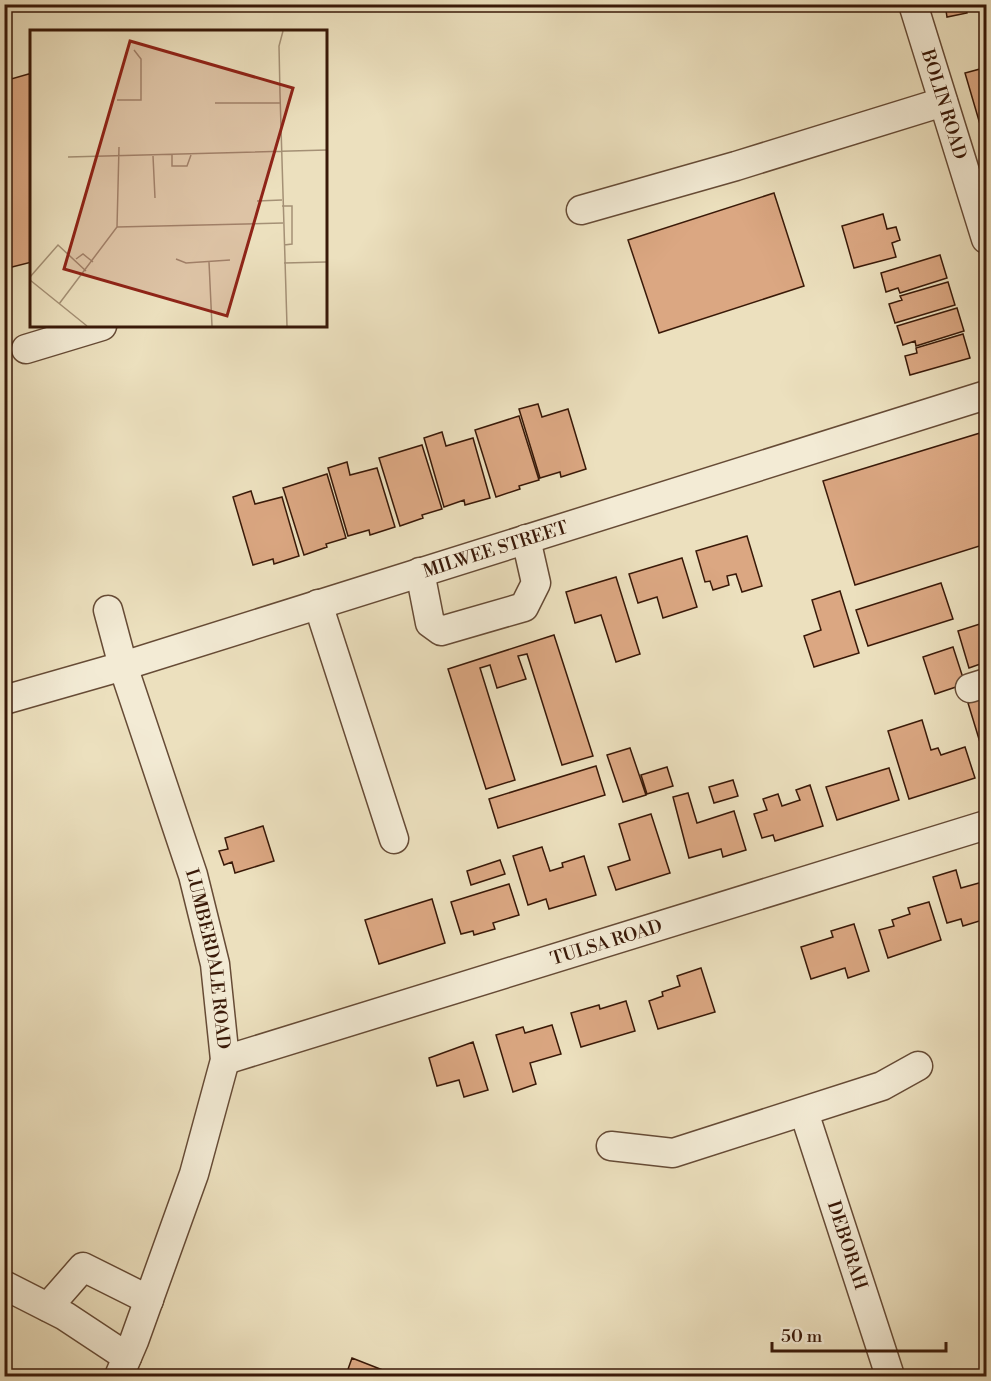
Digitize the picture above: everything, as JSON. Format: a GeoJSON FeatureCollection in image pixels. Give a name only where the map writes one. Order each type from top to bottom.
{"type":"FeatureCollection","features":[{"type":"Feature","properties":{"kind":"street","name":"BOLIN ROAD"},"geometry":{"type":"LineString","coordinates":[[913,4],[987,239]]}},
{"type":"Feature","properties":{"kind":"street"},"geometry":{"type":"LineString","coordinates":[[580,210],[736,166],[943,102]]}},
{"type":"Feature","properties":{"kind":"street"},"geometry":{"type":"LineString","coordinates":[[26,349],[99,327]]}},
{"type":"Feature","properties":{"kind":"street","name":"MILWEE STREET"},"geometry":{"type":"LineString","coordinates":[[4,700],[123,666],[987,395]]}},
{"type":"Feature","properties":{"kind":"street"},"geometry":{"type":"LineString","coordinates":[[420,572],[430,623],[441,631],[524,607],[536,583],[526,539]]}},
{"type":"Feature","properties":{"kind":"street"},"geometry":{"type":"LineString","coordinates":[[318,604],[394,839]]}},
{"type":"Feature","properties":{"kind":"street","name":"LUMBERDALE ROAD"},"geometry":{"type":"LineString","coordinates":[[108,610],[123,666],[193,875],[215,964],[225,1060],[194,1174],[123,1367]]}},
{"type":"Feature","properties":{"kind":"street","name":"TULSA ROAD"},"geometry":{"type":"LineString","coordinates":[[225,1060],[987,825]]}},
{"type":"Feature","properties":{"kind":"street"},"geometry":{"type":"LineString","coordinates":[[611,1146],[673,1153],[882,1086],[918,1066]]}},
{"type":"Feature","properties":{"kind":"street","name":"DEBORAH"},"geometry":{"type":"LineString","coordinates":[[804,1112],[890,1377]]}},
{"type":"Feature","properties":{"kind":"street"},"geometry":{"type":"LineString","coordinates":[[48,1307],[82,1268],[149,1300]]}},
{"type":"Feature","properties":{"kind":"street"},"geometry":{"type":"LineString","coordinates":[[4,1285],[65,1316],[123,1367]]}},
{"type":"Feature","properties":{"kind":"building"},"geometry":{"type":"Polygon","coordinates":[[[945,4],[965,4],[967,13],[947,17],[945,4]]]}},
{"type":"Feature","properties":{"kind":"building"},"geometry":{"type":"Polygon","coordinates":[[[980,69],[986,93],[986,137],[984,138],[965,73],[980,69]]]}},
{"type":"Feature","properties":{"kind":"building"},"geometry":{"type":"Polygon","coordinates":[[[30,74],[30,262],[4,269],[4,81],[30,74]]]}},
{"type":"Feature","properties":{"kind":"building"},"geometry":{"type":"Polygon","coordinates":[[[774,193],[804,286],[659,333],[628,240],[774,193]]]}},
{"type":"Feature","properties":{"kind":"building"},"geometry":{"type":"Polygon","coordinates":[[[883,214],[887,229],[896,227],[900,240],[892,243],[896,257],[854,268],[842,226],[883,214]]]}},
{"type":"Feature","properties":{"kind":"building"},"geometry":{"type":"Polygon","coordinates":[[[940,255],[947,278],[900,293],[898,288],[886,292],[881,273],[940,255]]]}},
{"type":"Feature","properties":{"kind":"building"},"geometry":{"type":"Polygon","coordinates":[[[948,282],[955,305],[895,323],[889,304],[902,300],[900,296],[948,282]]]}},
{"type":"Feature","properties":{"kind":"building"},"geometry":{"type":"Polygon","coordinates":[[[957,308],[964,331],[916,346],[915,341],[903,345],[897,326],[957,308]]]}},
{"type":"Feature","properties":{"kind":"building"},"geometry":{"type":"Polygon","coordinates":[[[963,334],[970,358],[910,375],[905,356],[917,353],[916,348],[963,334]]]}},
{"type":"Feature","properties":{"kind":"building"},"geometry":{"type":"Polygon","coordinates":[[[538,404],[542,417],[568,409],[586,469],[561,477],[560,472],[540,478],[519,409],[538,404]]]}},
{"type":"Feature","properties":{"kind":"building"},"geometry":{"type":"Polygon","coordinates":[[[519,416],[539,480],[496,497],[475,430],[519,416]]]}},
{"type":"Feature","properties":{"kind":"building"},"geometry":{"type":"Polygon","coordinates":[[[442,432],[446,446],[473,438],[490,498],[465,505],[464,500],[444,507],[424,438],[442,432]]]}},
{"type":"Feature","properties":{"kind":"building"},"geometry":{"type":"Polygon","coordinates":[[[980,433],[986,455],[986,544],[855,585],[823,481],[980,433]]]}},
{"type":"Feature","properties":{"kind":"building"},"geometry":{"type":"Polygon","coordinates":[[[422,445],[442,509],[422,515],[423,518],[400,526],[379,458],[422,445]]]}},
{"type":"Feature","properties":{"kind":"building"},"geometry":{"type":"Polygon","coordinates":[[[347,462],[350,475],[377,468],[395,527],[370,535],[369,530],[348,536],[328,468],[347,462]]]}},
{"type":"Feature","properties":{"kind":"building"},"geometry":{"type":"Polygon","coordinates":[[[327,474],[346,538],[326,544],[327,547],[304,555],[283,488],[327,474]]]}},
{"type":"Feature","properties":{"kind":"building"},"geometry":{"type":"Polygon","coordinates":[[[251,491],[255,504],[282,497],[299,556],[274,564],[273,559],[253,565],[233,497],[251,491]]]}},
{"type":"Feature","properties":{"kind":"building"},"geometry":{"type":"Polygon","coordinates":[[[747,536],[762,586],[742,592],[736,574],[727,576],[729,585],[713,590],[710,581],[705,582],[696,551],[747,536]]]}},
{"type":"Feature","properties":{"kind":"building"},"geometry":{"type":"Polygon","coordinates":[[[682,558],[697,607],[663,618],[657,597],[638,603],[629,574],[682,558]]]}},
{"type":"Feature","properties":{"kind":"building"},"geometry":{"type":"Polygon","coordinates":[[[616,577],[640,654],[616,662],[601,615],[575,623],[566,592],[616,577]]]}},
{"type":"Feature","properties":{"kind":"building"},"geometry":{"type":"Polygon","coordinates":[[[941,583],[953,619],[868,646],[856,610],[941,583]]]}},
{"type":"Feature","properties":{"kind":"building"},"geometry":{"type":"Polygon","coordinates":[[[840,591],[859,653],[814,667],[804,636],[821,630],[812,600],[840,591]]]}},
{"type":"Feature","properties":{"kind":"building"},"geometry":{"type":"Polygon","coordinates":[[[986,622],[986,662],[969,668],[958,631],[986,622]]]}},
{"type":"Feature","properties":{"kind":"building"},"geometry":{"type":"Polygon","coordinates":[[[554,635],[593,756],[562,765],[527,654],[518,656],[526,679],[497,688],[490,665],[480,668],[515,780],[486,789],[448,669],[554,635]]]}},
{"type":"Feature","properties":{"kind":"building"},"geometry":{"type":"Polygon","coordinates":[[[953,647],[965,684],[935,694],[923,657],[953,647]]]}},
{"type":"Feature","properties":{"kind":"building"},"geometry":{"type":"Polygon","coordinates":[[[986,697],[986,762],[968,703],[986,697]]]}},
{"type":"Feature","properties":{"kind":"building"},"geometry":{"type":"Polygon","coordinates":[[[922,720],[931,750],[938,748],[941,755],[965,747],[975,778],[909,799],[888,731],[922,720]]]}},
{"type":"Feature","properties":{"kind":"building"},"geometry":{"type":"Polygon","coordinates":[[[630,748],[646,795],[623,802],[607,755],[630,748]]]}},
{"type":"Feature","properties":{"kind":"building"},"geometry":{"type":"Polygon","coordinates":[[[596,766],[605,795],[498,828],[489,799],[596,766]]]}},
{"type":"Feature","properties":{"kind":"building"},"geometry":{"type":"Polygon","coordinates":[[[667,767],[673,786],[647,794],[641,775],[667,767]]]}},
{"type":"Feature","properties":{"kind":"building"},"geometry":{"type":"Polygon","coordinates":[[[889,768],[899,800],[837,820],[826,787],[889,768]]]}},
{"type":"Feature","properties":{"kind":"building"},"geometry":{"type":"Polygon","coordinates":[[[733,780],[738,796],[714,803],[709,787],[733,780]]]}},
{"type":"Feature","properties":{"kind":"building"},"geometry":{"type":"Polygon","coordinates":[[[810,785],[823,826],[775,841],[773,835],[762,838],[754,814],[767,810],[763,799],[778,794],[782,806],[800,800],[796,790],[810,785]]]}},
{"type":"Feature","properties":{"kind":"building"},"geometry":{"type":"Polygon","coordinates":[[[688,793],[697,823],[734,811],[746,850],[723,857],[721,849],[689,858],[673,797],[688,793]]]}},
{"type":"Feature","properties":{"kind":"building"},"geometry":{"type":"Polygon","coordinates":[[[651,814],[670,873],[616,890],[608,867],[630,860],[619,824],[651,814]]]}},
{"type":"Feature","properties":{"kind":"building"},"geometry":{"type":"Polygon","coordinates":[[[263,826],[274,861],[235,873],[232,862],[224,865],[219,851],[228,849],[225,838],[263,826]]]}},
{"type":"Feature","properties":{"kind":"building"},"geometry":{"type":"Polygon","coordinates":[[[542,847],[550,871],[563,867],[562,863],[584,856],[596,895],[549,909],[546,899],[528,905],[513,856],[542,847]]]}},
{"type":"Feature","properties":{"kind":"building"},"geometry":{"type":"Polygon","coordinates":[[[500,860],[505,874],[471,885],[467,871],[500,860]]]}},
{"type":"Feature","properties":{"kind":"building"},"geometry":{"type":"Polygon","coordinates":[[[956,870],[961,888],[986,881],[986,919],[963,926],[961,919],[947,923],[933,877],[956,870]]]}},
{"type":"Feature","properties":{"kind":"building"},"geometry":{"type":"Polygon","coordinates":[[[509,884],[519,915],[493,923],[495,929],[474,935],[473,931],[461,934],[451,902],[509,884]]]}},
{"type":"Feature","properties":{"kind":"building"},"geometry":{"type":"Polygon","coordinates":[[[432,899],[445,943],[379,964],[365,920],[432,899]]]}},
{"type":"Feature","properties":{"kind":"building"},"geometry":{"type":"Polygon","coordinates":[[[929,902],[941,940],[888,958],[879,930],[894,926],[892,920],[910,914],[908,908],[929,902]]]}},
{"type":"Feature","properties":{"kind":"building"},"geometry":{"type":"Polygon","coordinates":[[[854,924],[869,971],[848,978],[845,968],[811,979],[801,947],[833,937],[831,931],[854,924]]]}},
{"type":"Feature","properties":{"kind":"building"},"geometry":{"type":"Polygon","coordinates":[[[701,968],[715,1012],[658,1029],[649,1001],[663,996],[662,992],[680,986],[677,976],[701,968]]]}},
{"type":"Feature","properties":{"kind":"building"},"geometry":{"type":"Polygon","coordinates":[[[626,1001],[635,1031],[581,1047],[571,1013],[599,1005],[600,1009],[626,1001]]]}},
{"type":"Feature","properties":{"kind":"building"},"geometry":{"type":"Polygon","coordinates":[[[552,1025],[561,1054],[530,1063],[536,1084],[513,1092],[496,1035],[523,1027],[525,1033],[552,1025]]]}},
{"type":"Feature","properties":{"kind":"building"},"geometry":{"type":"Polygon","coordinates":[[[473,1042],[488,1090],[464,1097],[459,1080],[437,1086],[429,1058],[473,1042]]]}},
{"type":"Feature","properties":{"kind":"building"},"geometry":{"type":"Polygon","coordinates":[[[352,1358],[398,1376],[352,1376],[353,1374],[347,1372],[352,1358]]]}}]}
